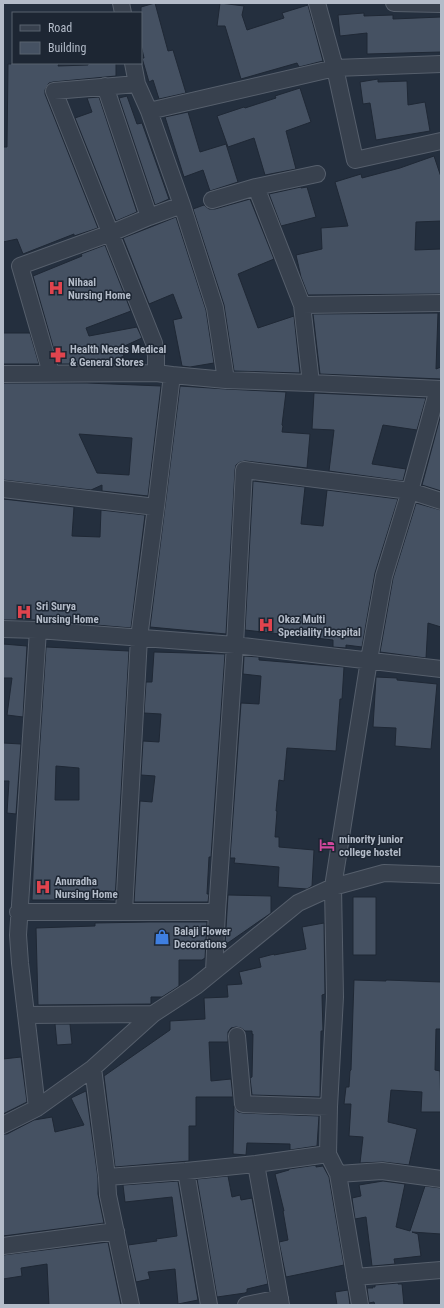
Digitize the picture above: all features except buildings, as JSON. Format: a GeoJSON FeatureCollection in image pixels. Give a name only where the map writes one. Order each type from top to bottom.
{"type":"FeatureCollection","features":[{"type":"Feature","properties":{"kind":"street"},"geometry":{"type":"LineString","coordinates":[[317,3],[335,68],[355,160],[441,141]]}},
{"type":"Feature","properties":{"kind":"street"},"geometry":{"type":"LineString","coordinates":[[394,3],[433,4]]}},
{"type":"Feature","properties":{"kind":"street"},"geometry":{"type":"LineString","coordinates":[[133,64],[137,84],[149,111],[182,205],[215,308],[226,380]]}},
{"type":"Feature","properties":{"kind":"street"},"geometry":{"type":"LineString","coordinates":[[149,111],[335,68],[441,64]]}},
{"type":"Feature","properties":{"kind":"street"},"geometry":{"type":"LineString","coordinates":[[137,84],[54,91],[154,342],[156,372]]}},
{"type":"Feature","properties":{"kind":"street"},"geometry":{"type":"LineString","coordinates":[[105,86],[150,217]]}},
{"type":"Feature","properties":{"kind":"street"},"geometry":{"type":"LineString","coordinates":[[212,200],[256,187],[317,174]]}},
{"type":"Feature","properties":{"kind":"street"},"geometry":{"type":"LineString","coordinates":[[256,187],[302,305],[311,383]]}},
{"type":"Feature","properties":{"kind":"street"},"geometry":{"type":"LineString","coordinates":[[51,373],[20,266],[182,205]]}},
{"type":"Feature","properties":{"kind":"street"},"geometry":{"type":"LineString","coordinates":[[302,305],[441,303]]}},
{"type":"Feature","properties":{"kind":"street"},"geometry":{"type":"LineString","coordinates":[[3,374],[156,372],[226,380],[439,389],[410,492],[384,576],[369,660],[333,887],[335,997],[328,1154],[338,1174],[360,1305]]}},
{"type":"Feature","properties":{"kind":"street"},"geometry":{"type":"LineString","coordinates":[[124,912],[139,638],[172,375]]}},
{"type":"Feature","properties":{"kind":"street"},"geometry":{"type":"LineString","coordinates":[[214,971],[235,645],[244,470],[410,492],[441,501]]}},
{"type":"Feature","properties":{"kind":"street"},"geometry":{"type":"LineString","coordinates":[[3,489],[156,507]]}},
{"type":"Feature","properties":{"kind":"street"},"geometry":{"type":"LineString","coordinates":[[3,629],[38,630],[235,645],[441,669]]}},
{"type":"Feature","properties":{"kind":"street"},"geometry":{"type":"LineString","coordinates":[[37,1108],[20,963],[18,912],[38,630]]}},
{"type":"Feature","properties":{"kind":"street"},"geometry":{"type":"LineString","coordinates":[[3,1125],[37,1108],[93,1068],[153,1014],[196,986],[298,904],[333,887],[384,873],[441,875]]}},
{"type":"Feature","properties":{"kind":"street"},"geometry":{"type":"LineString","coordinates":[[18,912],[217,912]]}},
{"type":"Feature","properties":{"kind":"street"},"geometry":{"type":"LineString","coordinates":[[26,1014],[153,1014]]}},
{"type":"Feature","properties":{"kind":"street"},"geometry":{"type":"LineString","coordinates":[[237,1036],[243,1104],[329,1107]]}},
{"type":"Feature","properties":{"kind":"street"},"geometry":{"type":"LineString","coordinates":[[93,1068],[108,1177],[108,1195],[131,1305]]}},
{"type":"Feature","properties":{"kind":"street"},"geometry":{"type":"LineString","coordinates":[[108,1177],[256,1164],[328,1154]]}},
{"type":"Feature","properties":{"kind":"street"},"geometry":{"type":"LineString","coordinates":[[246,1305],[281,1301],[256,1164]]}},
{"type":"Feature","properties":{"kind":"street"},"geometry":{"type":"LineString","coordinates":[[186,1171],[209,1305]]}},
{"type":"Feature","properties":{"kind":"street"},"geometry":{"type":"LineString","coordinates":[[338,1174],[382,1171],[441,1179]]}},
{"type":"Feature","properties":{"kind":"street"},"geometry":{"type":"LineString","coordinates":[[3,1246],[116,1231]]}},
{"type":"Feature","properties":{"kind":"street"},"geometry":{"type":"LineString","coordinates":[[355,1277],[441,1270]]}},
{"type":"Feature","properties":{"kind":"place","name":"Nihaal Nursing Home"},"geometry":{"type":"Point","coordinates":[56,288]}},
{"type":"Feature","properties":{"kind":"place","name":"Health Needs Medical & General Stores"},"geometry":{"type":"Point","coordinates":[58,355]}},
{"type":"Feature","properties":{"kind":"place","name":"Sri Surya Nursing Home"},"geometry":{"type":"Point","coordinates":[24,612]}},
{"type":"Feature","properties":{"kind":"place","name":"Okaz Multi Speciality Hospital"},"geometry":{"type":"Point","coordinates":[266,625]}},
{"type":"Feature","properties":{"kind":"place","name":"minority junior college hostel"},"geometry":{"type":"Point","coordinates":[327,845]}},
{"type":"Feature","properties":{"kind":"place","name":"Anuradha Nursing Home"},"geometry":{"type":"Point","coordinates":[43,887]}},
{"type":"Feature","properties":{"kind":"place","name":"Balaji Flower Decorations"},"geometry":{"type":"Point","coordinates":[162,937]}}]}
